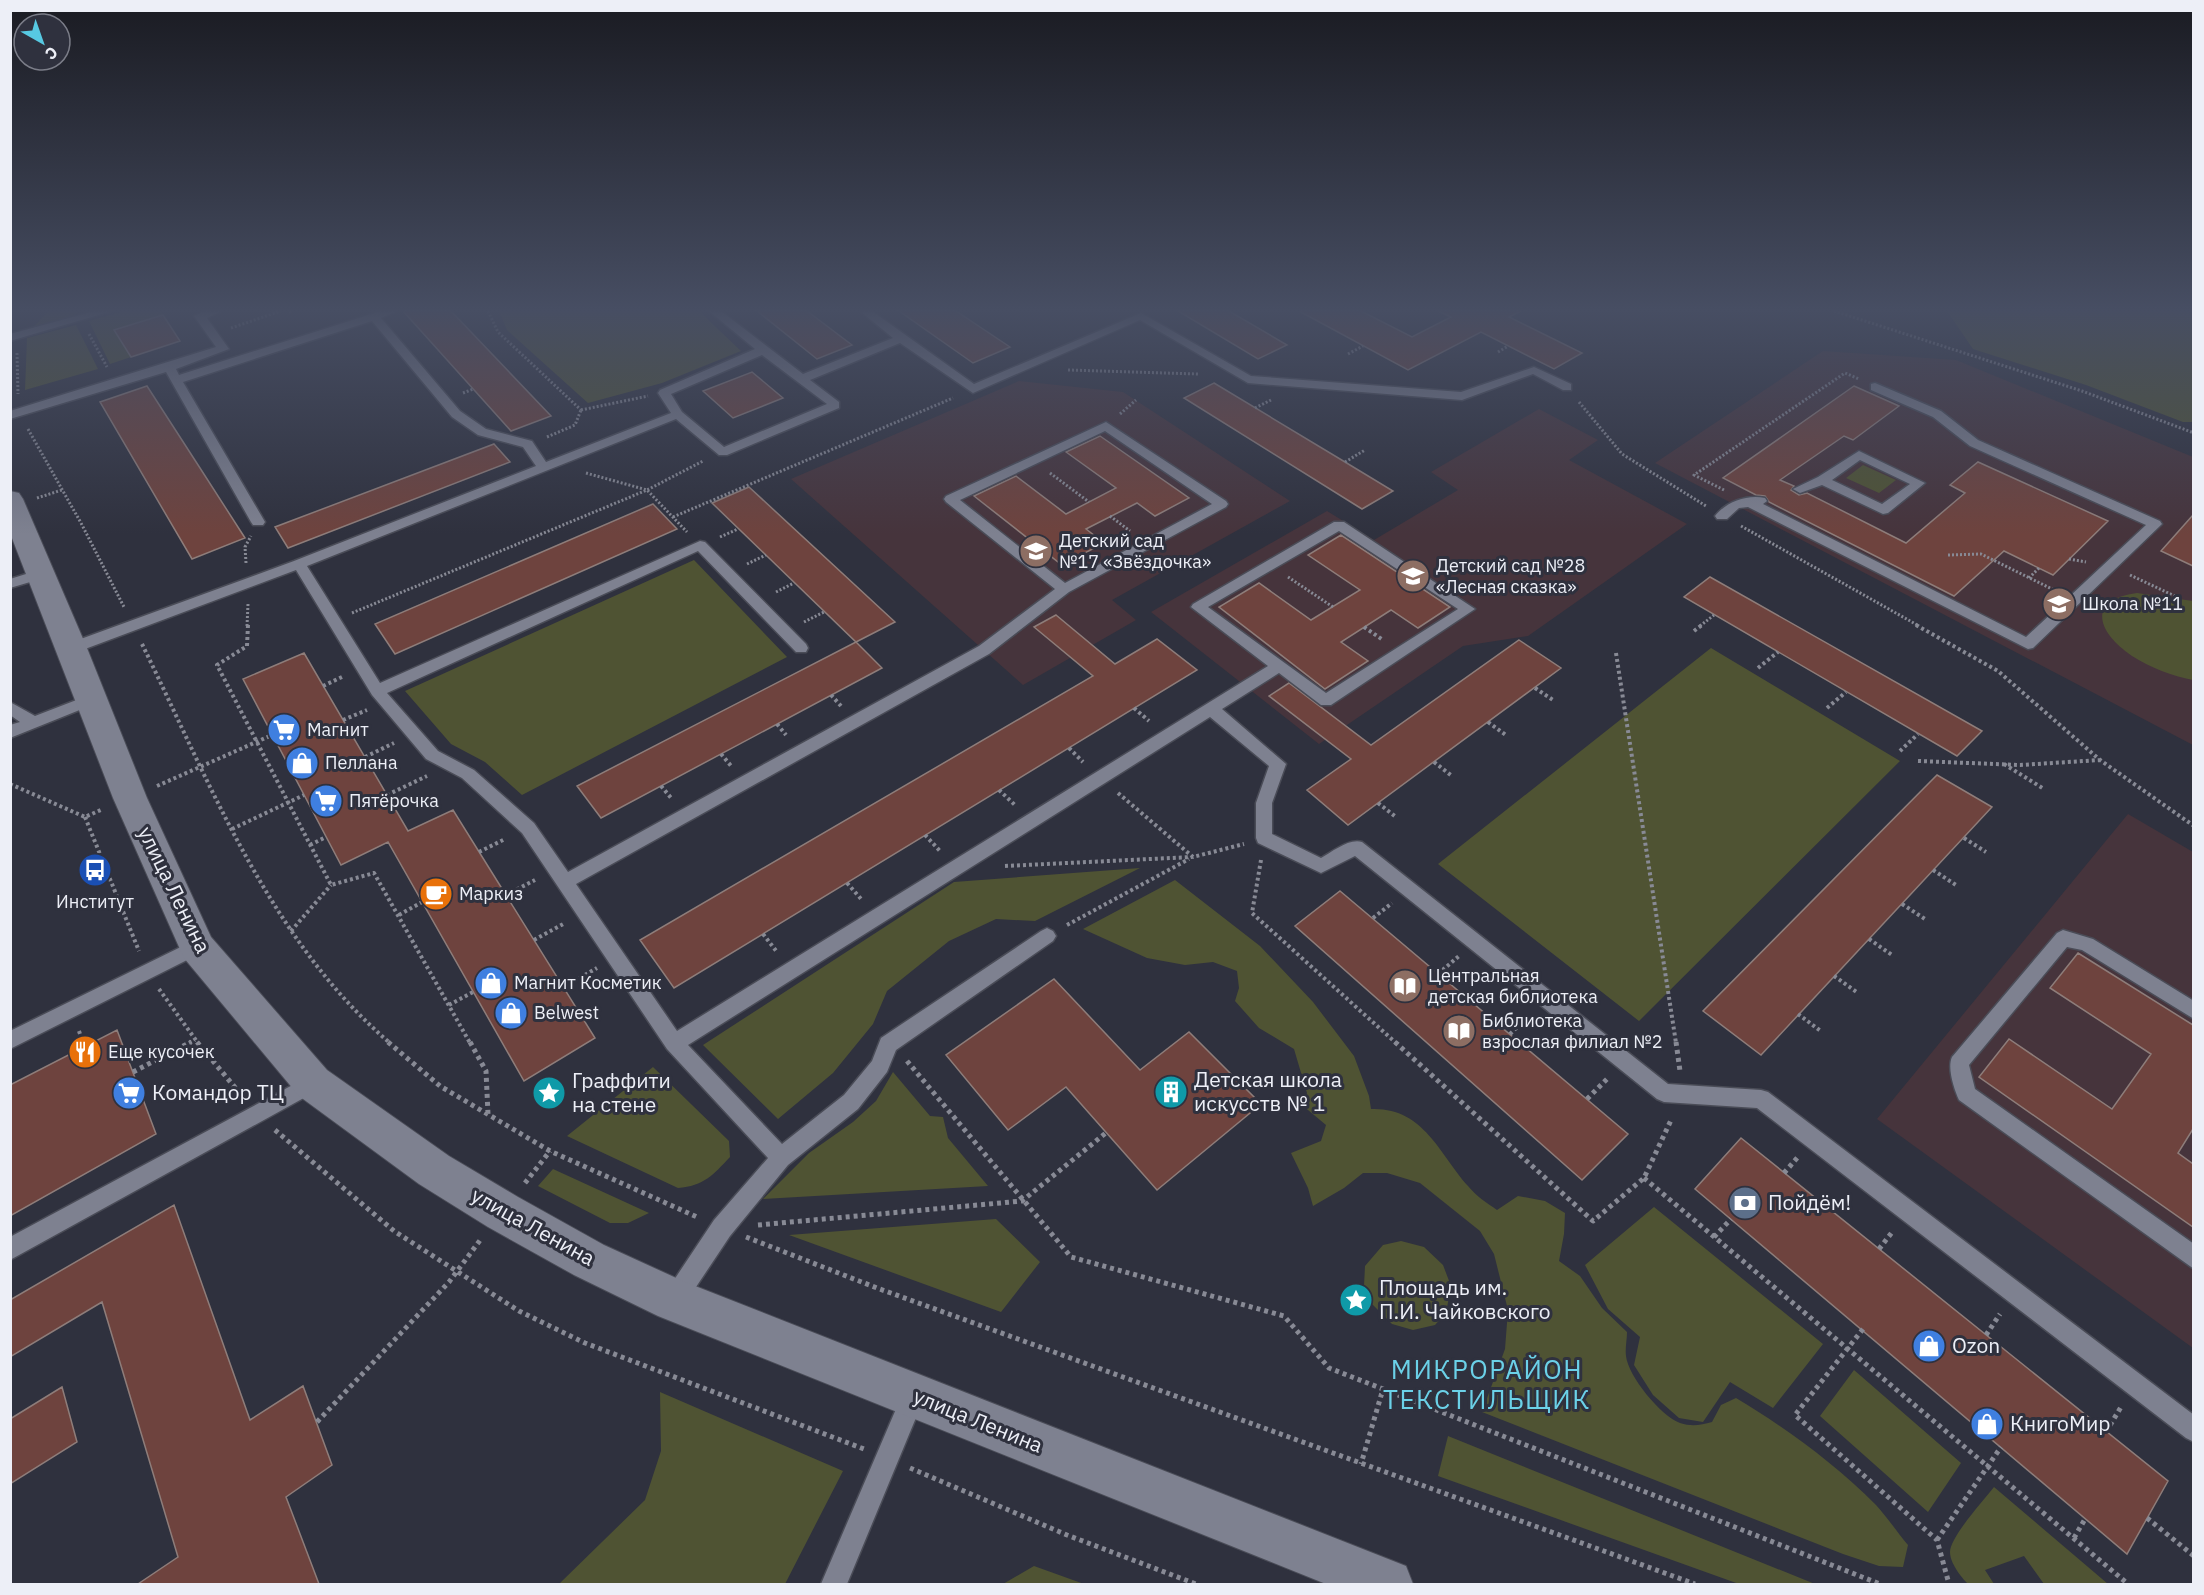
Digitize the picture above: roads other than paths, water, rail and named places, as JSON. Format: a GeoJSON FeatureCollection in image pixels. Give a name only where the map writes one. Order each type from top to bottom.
{"type":"FeatureCollection","features":[{"type":"Feature","properties":{"kind":"street","name":"улица Ленина"},"geometry":{"type":"LineString","coordinates":[[10,499],[26,579],[72,648],[130,798],[197,947],[313,1083],[434,1170],[503,1212],[589,1260],[674,1300],[1388,1584]]}},
{"type":"Feature","properties":{"kind":"lane"},"geometry":{"type":"LineString","coordinates":[[15,414],[108,385]]}},
{"type":"Feature","properties":{"kind":"lane"},"geometry":{"type":"LineString","coordinates":[[179,385],[258,522]]}},
{"type":"Feature","properties":{"kind":"lane"},"geometry":{"type":"LineString","coordinates":[[432,385],[456,414],[482,432],[528,444],[548,466]]}},
{"type":"Feature","properties":{"kind":"lane"},"geometry":{"type":"LineString","coordinates":[[682,385],[664,393],[678,414],[723,452],[835,405],[810,385]]}},
{"type":"Feature","properties":{"kind":"lane"},"geometry":{"type":"LineString","coordinates":[[967,385],[973,390],[983,385]]}},
{"type":"Feature","properties":{"kind":"lane"},"geometry":{"type":"LineString","coordinates":[[1328,385],[1462,396],[1491,385]]}},
{"type":"Feature","properties":{"kind":"lane"},"geometry":{"type":"LineString","coordinates":[[1750,503],[2028,644],[2155,524],[1974,443],[1937,414],[1875,387]]}},
{"type":"Feature","properties":{"kind":"lane"},"geometry":{"type":"LineString","coordinates":[[72,648],[299,564],[678,414]]}},
{"type":"Feature","properties":{"kind":"lane"},"geometry":{"type":"LineString","coordinates":[[560,875],[984,650],[1064,589],[1221,504],[1106,426],[951,499],[1064,589]]}},
{"type":"Feature","properties":{"kind":"lane"},"geometry":{"type":"LineString","coordinates":[[1800,489],[1823,480],[1859,455],[1919,483],[1883,510],[1823,480]]}},
{"type":"Feature","properties":{"kind":"lane"},"geometry":{"type":"LineString","coordinates":[[1722,516],[1735,505],[1767,500]]}},
{"type":"Feature","properties":{"kind":"lane"},"geometry":{"type":"LineString","coordinates":[[1339,525],[1468,609],[1326,701],[1279,666],[1198,607],[1339,525]]}},
{"type":"Feature","properties":{"kind":"lane"},"geometry":{"type":"LineString","coordinates":[[377,691],[700,545],[801,648]]}},
{"type":"Feature","properties":{"kind":"lane"},"geometry":{"type":"LineString","coordinates":[[299,564],[377,691],[432,755],[468,774],[528,828],[674,1043],[781,1158]]}},
{"type":"Feature","properties":{"kind":"lane"},"geometry":{"type":"LineString","coordinates":[[674,1043],[1279,666]]}},
{"type":"Feature","properties":{"kind":"lane"},"geometry":{"type":"LineString","coordinates":[[10,732],[92,699]]}},
{"type":"Feature","properties":{"kind":"lane"},"geometry":{"type":"LineString","coordinates":[[10,707],[34,723]]}},
{"type":"Feature","properties":{"kind":"lane"},"geometry":{"type":"LineString","coordinates":[[1211,709],[1278,764],[1264,803],[1264,838],[1321,866],[1356,847],[1664,1092],[1761,1099],[2193,1430]]}},
{"type":"Feature","properties":{"kind":"lane"},"geometry":{"type":"LineString","coordinates":[[674,1300],[722,1228],[781,1158],[851,1102],[880,1066],[888,1044],[1047,936]]}},
{"type":"Feature","properties":{"kind":"lane"},"geometry":{"type":"LineString","coordinates":[[2193,1011],[2087,944],[2063,938],[1959,1063],[1966,1094],[2193,1258]]}},
{"type":"Feature","properties":{"kind":"lane"},"geometry":{"type":"LineString","coordinates":[[10,1041],[197,947]]}},
{"type":"Feature","properties":{"kind":"lane"},"geometry":{"type":"LineString","coordinates":[[10,1249],[313,1083]]}},
{"type":"Feature","properties":{"kind":"lane"},"geometry":{"type":"LineString","coordinates":[[834,1584],[913,1395]]}},
{"type":"Feature","properties":{"kind":"place","name":"Детский сад №17 «Звёздочка»"},"geometry":{"type":"Point","coordinates":[1036,551]}},
{"type":"Feature","properties":{"kind":"place","name":"Детский сад №28 «Лесная сказка»"},"geometry":{"type":"Point","coordinates":[1413,576]}},
{"type":"Feature","properties":{"kind":"place","name":"Школа №11"},"geometry":{"type":"Point","coordinates":[2059,604]}},
{"type":"Feature","properties":{"kind":"place","name":"Магнит"},"geometry":{"type":"Point","coordinates":[284,730]}},
{"type":"Feature","properties":{"kind":"place","name":"Пеллана"},"geometry":{"type":"Point","coordinates":[302,763]}},
{"type":"Feature","properties":{"kind":"place","name":"Пятёрочка"},"geometry":{"type":"Point","coordinates":[326,801]}},
{"type":"Feature","properties":{"kind":"place","name":"Институт"},"geometry":{"type":"Point","coordinates":[95,870]}},
{"type":"Feature","properties":{"kind":"place","name":"Маркиз"},"geometry":{"type":"Point","coordinates":[436,894]}},
{"type":"Feature","properties":{"kind":"place","name":"Магнит Косметик"},"geometry":{"type":"Point","coordinates":[491,983]}},
{"type":"Feature","properties":{"kind":"place","name":"Центральная детская библиотека"},"geometry":{"type":"Point","coordinates":[1405,986]}},
{"type":"Feature","properties":{"kind":"place","name":"Belwest"},"geometry":{"type":"Point","coordinates":[511,1013]}},
{"type":"Feature","properties":{"kind":"place","name":"Библиотека взрослая филиал №2"},"geometry":{"type":"Point","coordinates":[1459,1031]}},
{"type":"Feature","properties":{"kind":"place","name":"Еще кусочек"},"geometry":{"type":"Point","coordinates":[85,1052]}},
{"type":"Feature","properties":{"kind":"place","name":"Детская школа искусств № 1"},"geometry":{"type":"Point","coordinates":[1171,1092]}},
{"type":"Feature","properties":{"kind":"place","name":"Командор ТЦ"},"geometry":{"type":"Point","coordinates":[129,1093]}},
{"type":"Feature","properties":{"kind":"place","name":"Граффити на стене"},"geometry":{"type":"Point","coordinates":[549,1093]}},
{"type":"Feature","properties":{"kind":"place","name":"Пойдём!"},"geometry":{"type":"Point","coordinates":[1745,1203]}},
{"type":"Feature","properties":{"kind":"place","name":"Площадь им. П.И. Чайковского"},"geometry":{"type":"Point","coordinates":[1356,1300]}},
{"type":"Feature","properties":{"kind":"place","name":"Ozon"},"geometry":{"type":"Point","coordinates":[1929,1346]}},
{"type":"Feature","properties":{"kind":"place","name":"КнигоМир"},"geometry":{"type":"Point","coordinates":[1987,1424]}},
{"type":"Feature","properties":{"kind":"district","name":"МИКРОРАЙОН ТЕКСТИЛЬЩИК"},"geometry":{"type":"Point","coordinates":[1487,1385]}}]}
